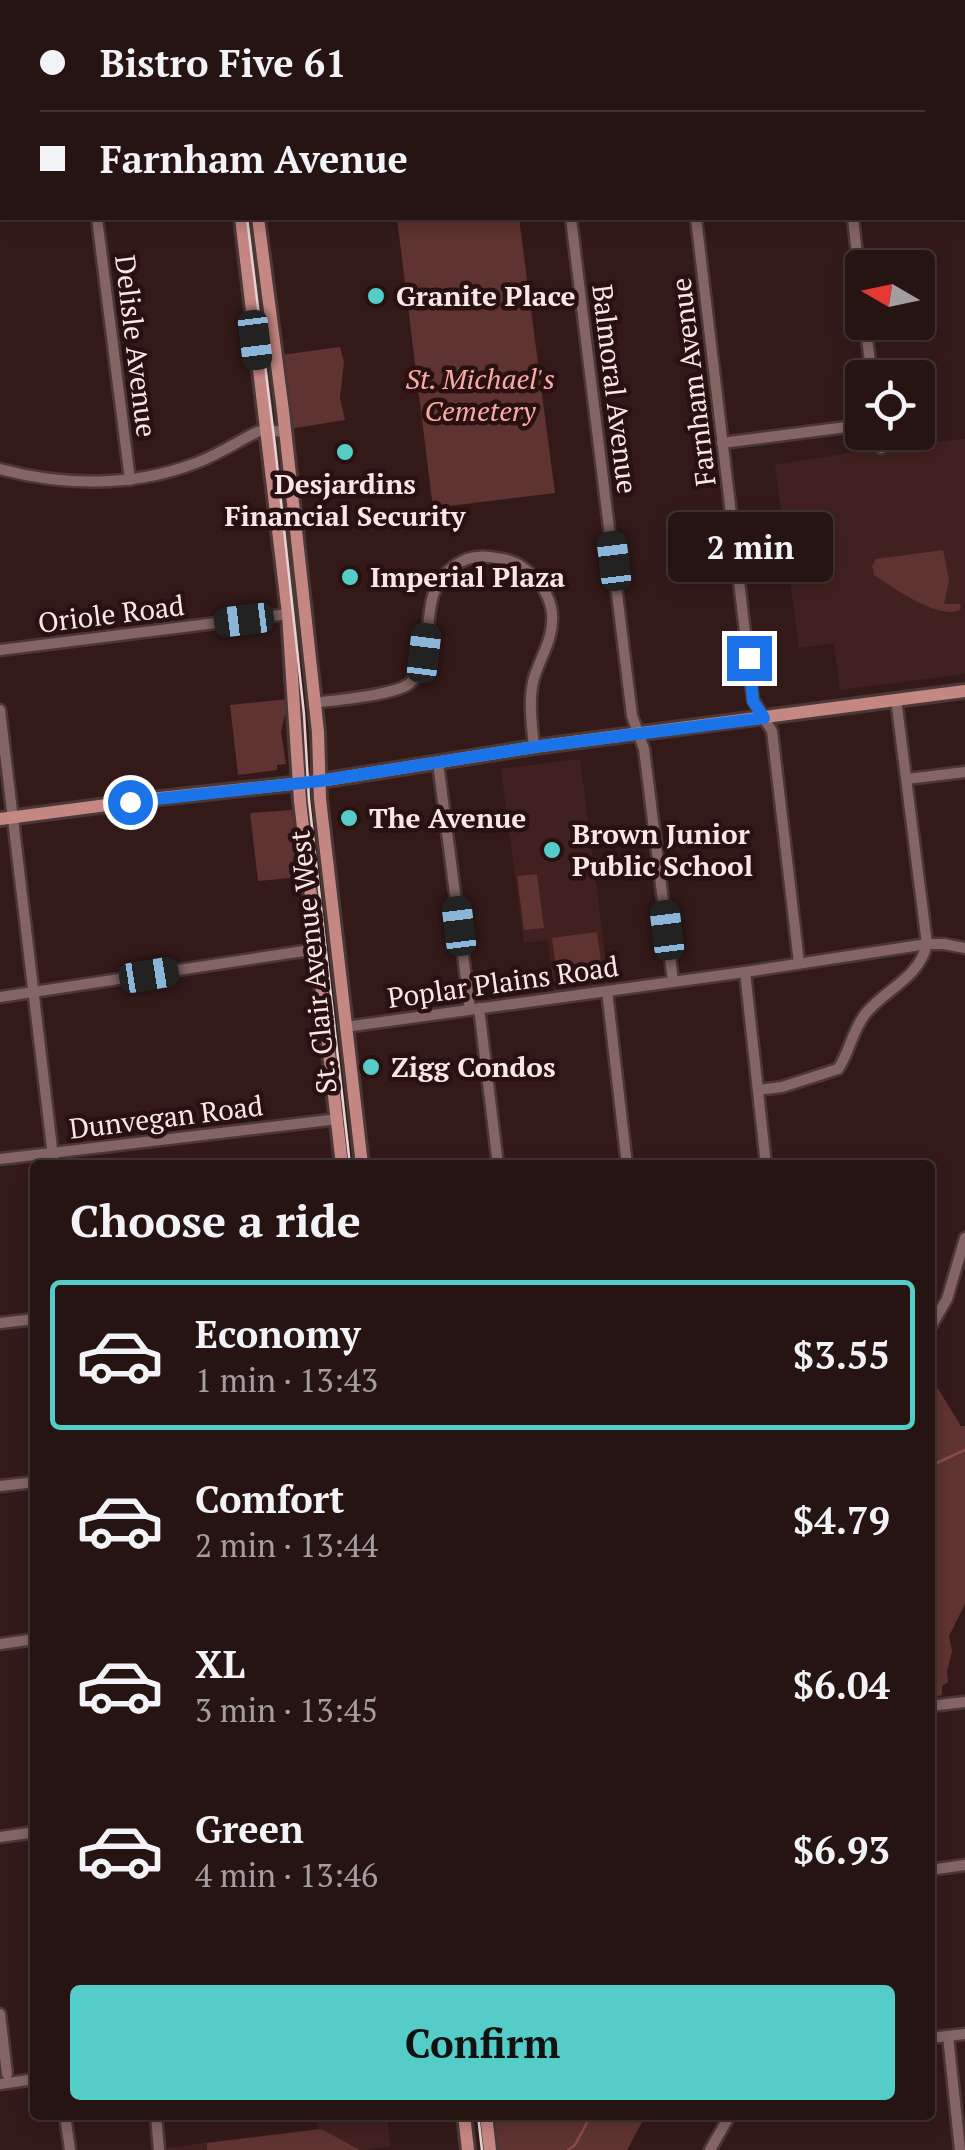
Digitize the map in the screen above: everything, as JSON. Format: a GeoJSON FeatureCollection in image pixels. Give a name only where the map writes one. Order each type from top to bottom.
{"type":"FeatureCollection","features":[{"type":"Feature","properties":{"kind":"main road","name":"St. Clair Avenue West"},"geometry":{"type":"LineString","coordinates":[[241,220],[288,614],[299,784],[342,1160]]}},
{"type":"Feature","properties":{"kind":"main road","name":"St. Clair Avenue West"},"geometry":{"type":"LineString","coordinates":[[258,220],[278,363],[361,1160]]}},
{"type":"Feature","properties":{"kind":"main road"},"geometry":{"type":"LineString","coordinates":[[6,819],[299,784],[534,747],[965,690]]}},
{"type":"Feature","properties":{"kind":"main road"},"geometry":{"type":"LineString","coordinates":[[465,2120],[468,2150]]}},
{"type":"Feature","properties":{"kind":"main road"},"geometry":{"type":"LineString","coordinates":[[487,2120],[490,2150]]}},
{"type":"Feature","properties":{"kind":"street","name":"Delisle Avenue"},"geometry":{"type":"LineString","coordinates":[[98,220],[130,480]]}},
{"type":"Feature","properties":{"kind":"street","name":"Balmoral Avenue"},"geometry":{"type":"LineString","coordinates":[[571,220],[632,716],[644,749],[673,981]]}},
{"type":"Feature","properties":{"kind":"street","name":"Farnham Avenue"},"geometry":{"type":"LineString","coordinates":[[696,220],[753,700],[772,734],[799,962]]}},
{"type":"Feature","properties":{"kind":"street"},"geometry":{"type":"LineString","coordinates":[[852,220],[856,250]]}},
{"type":"Feature","properties":{"kind":"street"},"geometry":{"type":"LineString","coordinates":[[722,443],[845,427]]}},
{"type":"Feature","properties":{"kind":"street"},"geometry":{"type":"LineString","coordinates":[[0,469],[81,482],[130,480],[194,464],[257,432],[284,432]]}},
{"type":"Feature","properties":{"kind":"street"},"geometry":{"type":"LineString","coordinates":[[314,702],[402,690],[421,670],[430,602],[438,583],[450,569],[478,556],[514,561],[530,571],[543,587],[552,610],[550,644],[534,679],[530,706],[534,747]]}},
{"type":"Feature","properties":{"kind":"street","name":"Oriole Road"},"geometry":{"type":"LineString","coordinates":[[0,650],[288,614]]}},
{"type":"Feature","properties":{"kind":"street"},"geometry":{"type":"LineString","coordinates":[[758,1090],[838,1070],[859,1021],[911,975],[924,955],[927,944],[896,700]]}},
{"type":"Feature","properties":{"kind":"street"},"geometry":{"type":"LineString","coordinates":[[0,710],[6,819],[53,1159]]}},
{"type":"Feature","properties":{"kind":"street"},"geometry":{"type":"LineString","coordinates":[[438,764],[497,1160]]}},
{"type":"Feature","properties":{"kind":"street"},"geometry":{"type":"LineString","coordinates":[[907,779],[965,772]]}},
{"type":"Feature","properties":{"kind":"street","name":"Poplar Plains Road"},"geometry":{"type":"LineString","coordinates":[[345,1027],[927,944],[965,948]]}},
{"type":"Feature","properties":{"kind":"street"},"geometry":{"type":"LineString","coordinates":[[0,997],[317,949]]}},
{"type":"Feature","properties":{"kind":"street"},"geometry":{"type":"LineString","coordinates":[[745,972],[765,1160]]}},
{"type":"Feature","properties":{"kind":"street"},"geometry":{"type":"LineString","coordinates":[[607,991],[626,1160]]}},
{"type":"Feature","properties":{"kind":"street","name":"Dunvegan Road"},"geometry":{"type":"LineString","coordinates":[[0,1159],[53,1159],[338,1120]]}},
{"type":"Feature","properties":{"kind":"street"},"geometry":{"type":"LineString","coordinates":[[935,1319],[947,1299],[965,1238]]}},
{"type":"Feature","properties":{"kind":"street"},"geometry":{"type":"LineString","coordinates":[[0,1323],[30,1320]]}},
{"type":"Feature","properties":{"kind":"street"},"geometry":{"type":"LineString","coordinates":[[0,1486],[30,1483]]}},
{"type":"Feature","properties":{"kind":"street"},"geometry":{"type":"LineString","coordinates":[[0,1644],[30,1641]]}},
{"type":"Feature","properties":{"kind":"street"},"geometry":{"type":"LineString","coordinates":[[935,1705],[965,1702]]}},
{"type":"Feature","properties":{"kind":"street"},"geometry":{"type":"LineString","coordinates":[[0,1836],[30,1833]]}},
{"type":"Feature","properties":{"kind":"street"},"geometry":{"type":"LineString","coordinates":[[935,1869],[965,1865]]}},
{"type":"Feature","properties":{"kind":"street"},"geometry":{"type":"LineString","coordinates":[[0,2014],[4,2079],[30,2079]]}},
{"type":"Feature","properties":{"kind":"street"},"geometry":{"type":"LineString","coordinates":[[935,2037],[965,2034]]}},
{"type":"Feature","properties":{"kind":"street"},"geometry":{"type":"LineString","coordinates":[[948,2036],[960,2150]]}},
{"type":"Feature","properties":{"kind":"street"},"geometry":{"type":"LineString","coordinates":[[65,2120],[70,2150]]}},
{"type":"Feature","properties":{"kind":"street"},"geometry":{"type":"LineString","coordinates":[[156,2120],[159,2150]]}},
{"type":"Feature","properties":{"kind":"street"},"geometry":{"type":"LineString","coordinates":[[710,2150],[727,2120]]}},
{"type":"Feature","properties":{"kind":"shaded area"},"geometry":{"type":"Polygon","coordinates":[[[965,439],[965,674],[840,690],[834,643],[799,648],[775,465],[868,450],[935,450],[935,442],[965,439]]]}},
{"type":"Feature","properties":{"kind":"shaded area","name":"Brown Junior Public School"},"geometry":{"type":"Polygon","coordinates":[[[580,759],[609,985],[554,992],[548,940],[524,943],[501,769],[580,759]]]}},
{"type":"Feature","properties":{"kind":"shaded area"},"geometry":{"type":"Polygon","coordinates":[[[317,2120],[387,2120],[390,2147],[166,2148],[318,2129],[317,2120]]]}},
{"type":"Feature","properties":{"kind":"green space","name":"St. Michael's Cemetery"},"geometry":{"type":"Polygon","coordinates":[[[397,220],[519,220],[555,493],[433,508],[397,220]]]}},
{"type":"Feature","properties":{"kind":"green space"},"geometry":{"type":"Polygon","coordinates":[[[340,347],[344,362],[340,398],[345,420],[289,429],[281,355],[340,347]]]}},
{"type":"Feature","properties":{"kind":"green space"},"geometry":{"type":"Polygon","coordinates":[[[943,550],[949,580],[944,604],[960,604],[961,609],[952,612],[930,607],[874,575],[872,566],[876,559],[943,550]]]}},
{"type":"Feature","properties":{"kind":"green space"},"geometry":{"type":"Polygon","coordinates":[[[289,699],[281,732],[286,764],[277,765],[277,770],[238,775],[230,705],[289,699]]]}},
{"type":"Feature","properties":{"kind":"green space"},"geometry":{"type":"Polygon","coordinates":[[[292,810],[302,877],[258,881],[250,813],[292,810]]]}},
{"type":"Feature","properties":{"kind":"green space"},"geometry":{"type":"Polygon","coordinates":[[[537,874],[544,928],[524,930],[517,876],[537,874]]]}},
{"type":"Feature","properties":{"kind":"green space"},"geometry":{"type":"Polygon","coordinates":[[[597,932],[602,970],[557,976],[552,938],[597,932]]]}},
{"type":"Feature","properties":{"kind":"green space"},"geometry":{"type":"Polygon","coordinates":[[[935,1384],[961,1426],[965,1426],[965,1604],[949,1636],[952,1651],[942,1695],[935,1697],[935,1384]]]}},
{"type":"Feature","properties":{"kind":"green space"},"geometry":{"type":"Polygon","coordinates":[[[495,2120],[643,2120],[627,2150],[498,2150],[495,2120]]]}},
{"type":"Feature","properties":{"kind":"green space"},"geometry":{"type":"Polygon","coordinates":[[[321,2129],[360,2150],[207,2150],[207,2143],[321,2129]]]}},
{"type":"Feature","properties":{"kind":"waterway"},"geometry":{"type":"LineString","coordinates":[[935,1464],[965,1450]]}},
{"type":"Feature","properties":{"kind":"waterway"},"geometry":{"type":"LineString","coordinates":[[568,2150],[588,2120]]}},
{"type":"Feature","properties":{"kind":"tram line"},"geometry":{"type":"LineString","coordinates":[[247,220],[275,446],[349,1160]]}},
{"type":"Feature","properties":{"kind":"tram line"},"geometry":{"type":"LineString","coordinates":[[479,2120],[482,2150]]}},
{"type":"Feature","properties":{"kind":"place","name":"Granite Place"},"geometry":{"type":"Point","coordinates":[376,296]}},
{"type":"Feature","properties":{"kind":"place","name":"Desjardins Financial Security"},"geometry":{"type":"Point","coordinates":[345,452]}},
{"type":"Feature","properties":{"kind":"place","name":"Imperial Plaza"},"geometry":{"type":"Point","coordinates":[350,577]}},
{"type":"Feature","properties":{"kind":"place","name":"The Avenue"},"geometry":{"type":"Point","coordinates":[349,818]}},
{"type":"Feature","properties":{"kind":"place","name":"Brown Junior Public School"},"geometry":{"type":"Point","coordinates":[552,850]}},
{"type":"Feature","properties":{"kind":"place","name":"Zigg Condos"},"geometry":{"type":"Point","coordinates":[371,1067]}},
{"type":"Feature","properties":{"kind":"route"},"geometry":{"type":"LineString","coordinates":[[130,802],[320,781],[534,747],[764,718],[753,701],[749,658]]}}]}
